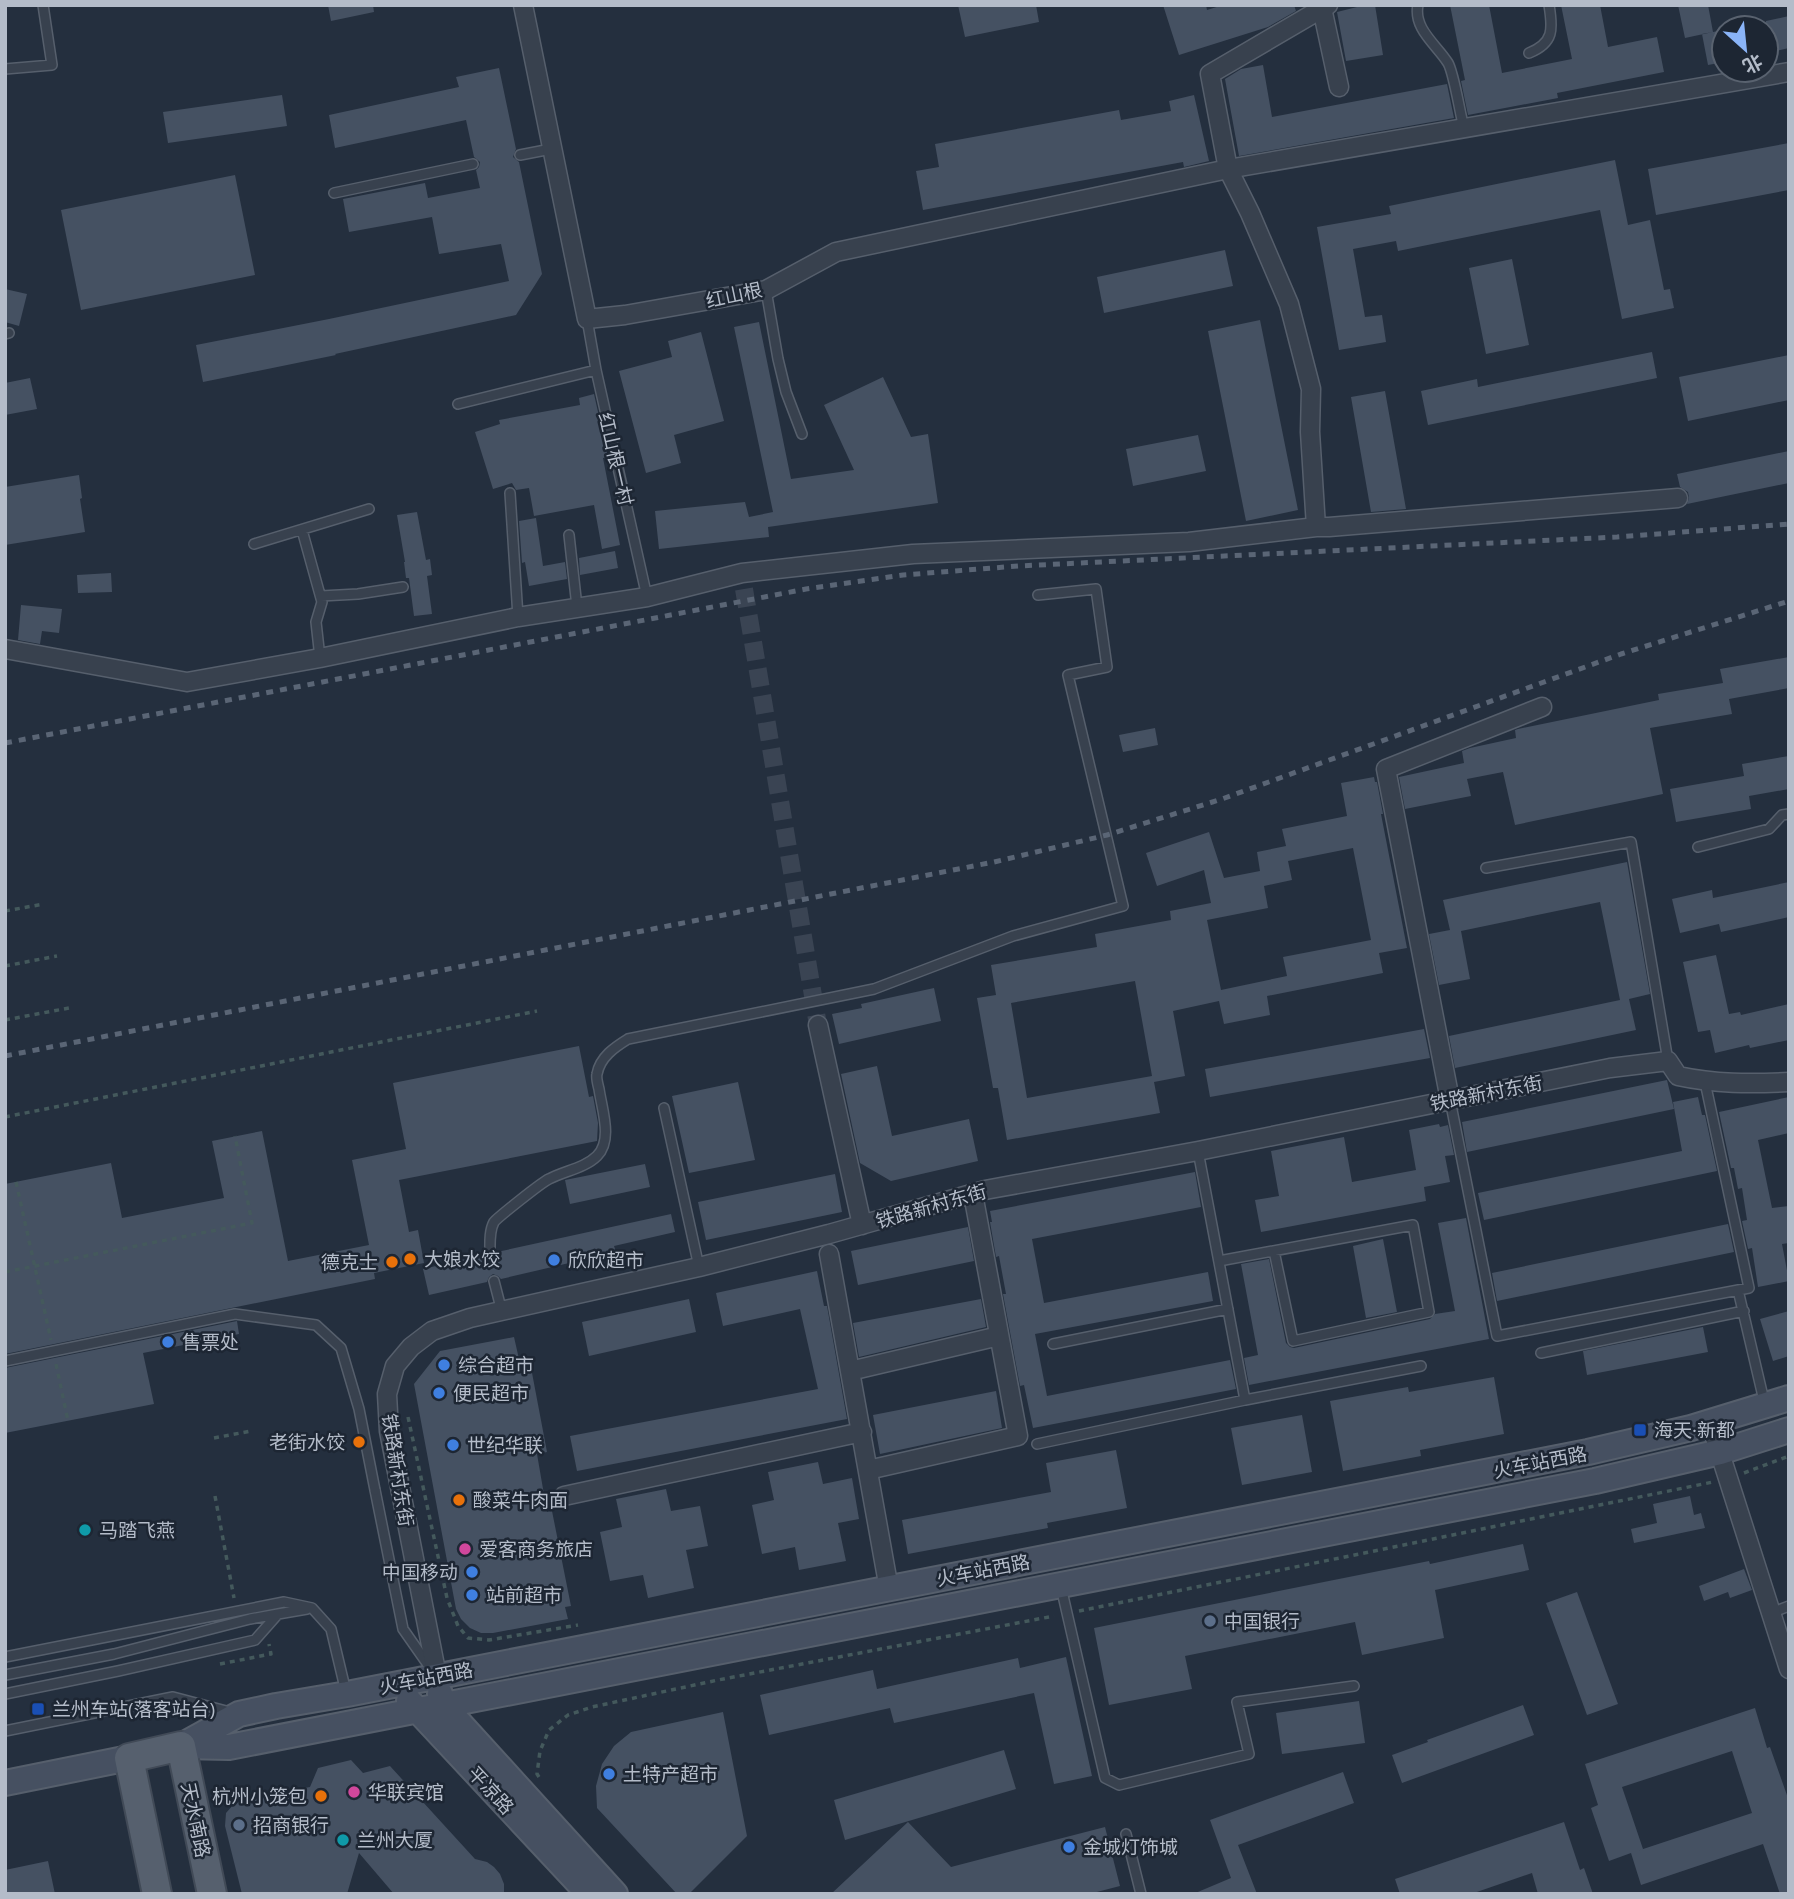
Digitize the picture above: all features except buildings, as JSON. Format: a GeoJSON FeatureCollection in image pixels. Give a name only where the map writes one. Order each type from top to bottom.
{"type":"FeatureCollection","features":[{"type":"Feature","properties":{"kind":"main road","name":"火车站西路"},"geometry":{"type":"LineString","coordinates":[[181,1746],[239,1714],[1588,1452],[1710,1422],[1789,1398]]}},
{"type":"Feature","properties":{"kind":"main road","name":"火车站西路"},"geometry":{"type":"LineString","coordinates":[[129,1758],[181,1746],[229,1747],[1595,1481],[1720,1452],[1789,1430]]}},
{"type":"Feature","properties":{"kind":"main road","name":"平凉路"},"geometry":{"type":"LineString","coordinates":[[436,1676],[443,1706],[615,1894]]}},
{"type":"Feature","properties":{"kind":"main road","name":"平凉路"},"geometry":{"type":"LineString","coordinates":[[396,1684],[416,1710],[589,1894]]}},
{"type":"Feature","properties":{"kind":"main road","name":"天水南路"},"geometry":{"type":"LineString","coordinates":[[181,1746],[212,1894]]}},
{"type":"Feature","properties":{"kind":"main road"},"geometry":{"type":"LineString","coordinates":[[5,1783],[129,1758],[157,1894]]}},
{"type":"Feature","properties":{"kind":"street"},"geometry":{"type":"LineString","coordinates":[[523,5],[587,319]]}},
{"type":"Feature","properties":{"kind":"street"},"geometry":{"type":"LineString","coordinates":[[1316,527],[1310,432],[1311,389],[1289,304],[1250,213],[1227,169],[1210,74],[1325,7],[1339,87]]}},
{"type":"Feature","properties":{"kind":"street","name":"红山根"},"geometry":{"type":"LineString","coordinates":[[587,319],[625,316],[766,290],[836,252],[1227,169],[1789,72]]}},
{"type":"Feature","properties":{"kind":"street"},"geometry":{"type":"LineString","coordinates":[[5,649],[187,682],[518,617],[914,554],[1189,542],[1316,527],[1678,498]]}},
{"type":"Feature","properties":{"kind":"street"},"geometry":{"type":"LineString","coordinates":[[1450,1100],[1387,769],[1542,707]]}},
{"type":"Feature","properties":{"kind":"street"},"geometry":{"type":"LineString","coordinates":[[818,1026],[862,1225]]}},
{"type":"Feature","properties":{"kind":"street"},"geometry":{"type":"LineString","coordinates":[[1668,1061],[1678,1076],[1705,1082],[1789,1082]]}},
{"type":"Feature","properties":{"kind":"street","name":"铁路新村东街"},"geometry":{"type":"LineString","coordinates":[[436,1676],[388,1430],[387,1394],[395,1366],[411,1347],[432,1331],[470,1318],[699,1267],[985,1190],[1198,1152],[1610,1068],[1668,1061]]}},
{"type":"Feature","properties":{"kind":"street"},"geometry":{"type":"LineString","coordinates":[[868,1470],[1018,1436],[973,1194]]}},
{"type":"Feature","properties":{"kind":"street"},"geometry":{"type":"LineString","coordinates":[[829,1254],[889,1589]]}},
{"type":"Feature","properties":{"kind":"street"},"geometry":{"type":"LineString","coordinates":[[850,1371],[999,1336]]}},
{"type":"Feature","properties":{"kind":"street"},"geometry":{"type":"LineString","coordinates":[[1710,1422],[1789,1669]]}},
{"type":"Feature","properties":{"kind":"street"},"geometry":{"type":"LineString","coordinates":[[564,1496],[862,1432]]}},
{"type":"Feature","properties":{"kind":"lane"},"geometry":{"type":"LineString","coordinates":[[5,69],[52,65],[43,5]]}},
{"type":"Feature","properties":{"kind":"lane"},"geometry":{"type":"LineString","coordinates":[[1418,5],[1420,26],[1450,65],[1464,128]]}},
{"type":"Feature","properties":{"kind":"lane"},"geometry":{"type":"LineString","coordinates":[[1529,53],[1538,50],[1550,36],[1552,26],[1549,5]]}},
{"type":"Feature","properties":{"kind":"lane"},"geometry":{"type":"LineString","coordinates":[[520,155],[551,149]]}},
{"type":"Feature","properties":{"kind":"lane"},"geometry":{"type":"LineString","coordinates":[[334,193],[473,164]]}},
{"type":"Feature","properties":{"kind":"lane"},"geometry":{"type":"LineString","coordinates":[[766,290],[786,392],[802,434]]}},
{"type":"Feature","properties":{"kind":"lane","name":"红山根一村"},"geometry":{"type":"LineString","coordinates":[[587,319],[647,597]]}},
{"type":"Feature","properties":{"kind":"lane"},"geometry":{"type":"LineString","coordinates":[[458,404],[596,370]]}},
{"type":"Feature","properties":{"kind":"lane"},"geometry":{"type":"LineString","coordinates":[[510,494],[518,617]]}},
{"type":"Feature","properties":{"kind":"lane"},"geometry":{"type":"LineString","coordinates":[[254,544],[369,509]]}},
{"type":"Feature","properties":{"kind":"lane"},"geometry":{"type":"LineString","coordinates":[[302,530],[322,602],[316,622],[320,658]]}},
{"type":"Feature","properties":{"kind":"lane"},"geometry":{"type":"LineString","coordinates":[[569,535],[577,607]]}},
{"type":"Feature","properties":{"kind":"lane"},"geometry":{"type":"LineString","coordinates":[[321,596],[403,587]]}},
{"type":"Feature","properties":{"kind":"lane"},"geometry":{"type":"LineString","coordinates":[[490,1254],[490,1238],[495,1222],[547,1180],[587,1163],[602,1150],[606,1131],[597,1075],[603,1060],[614,1047],[628,1039],[874,989],[1013,936],[1123,906],[1068,676],[1107,667],[1096,589],[1038,595]]}},
{"type":"Feature","properties":{"kind":"lane"},"geometry":{"type":"LineString","coordinates":[[1698,847],[1769,829],[1782,815],[1789,814]]}},
{"type":"Feature","properties":{"kind":"lane"},"geometry":{"type":"LineString","coordinates":[[1486,868],[1631,842],[1668,1061]]}},
{"type":"Feature","properties":{"kind":"lane"},"geometry":{"type":"LineString","coordinates":[[1450,1100],[1497,1336],[1749,1288],[1705,1082]]}},
{"type":"Feature","properties":{"kind":"lane"},"geometry":{"type":"LineString","coordinates":[[664,1108],[699,1267]]}},
{"type":"Feature","properties":{"kind":"lane"},"geometry":{"type":"LineString","coordinates":[[1198,1152],[1245,1400]]}},
{"type":"Feature","properties":{"kind":"lane"},"geometry":{"type":"LineString","coordinates":[[1219,1261],[1413,1225],[1429,1312],[1293,1341],[1274,1251]]}},
{"type":"Feature","properties":{"kind":"lane"},"geometry":{"type":"LineString","coordinates":[[494,1281],[502,1312]]}},
{"type":"Feature","properties":{"kind":"lane"},"geometry":{"type":"LineString","coordinates":[[1738,1290],[1765,1406]]}},
{"type":"Feature","properties":{"kind":"lane"},"geometry":{"type":"LineString","coordinates":[[1053,1343],[1228,1309]]}},
{"type":"Feature","properties":{"kind":"lane"},"geometry":{"type":"LineString","coordinates":[[1541,1353],[1744,1311]]}},
{"type":"Feature","properties":{"kind":"lane"},"geometry":{"type":"LineString","coordinates":[[5,1361],[235,1314],[316,1325],[341,1348],[359,1409],[403,1629],[436,1676]]}},
{"type":"Feature","properties":{"kind":"lane"},"geometry":{"type":"LineString","coordinates":[[1037,1444],[1421,1366]]}},
{"type":"Feature","properties":{"kind":"lane"},"geometry":{"type":"LineString","coordinates":[[1061,1586],[1105,1778],[1119,1785],[1249,1754],[1237,1702],[1354,1686]]}},
{"type":"Feature","properties":{"kind":"lane"},"geometry":{"type":"LineString","coordinates":[[5,1657],[284,1602],[312,1608],[331,1629],[347,1694]]}},
{"type":"Feature","properties":{"kind":"lane"},"geometry":{"type":"LineString","coordinates":[[1771,1613],[1789,1606]]}},
{"type":"Feature","properties":{"kind":"lane"},"geometry":{"type":"LineString","coordinates":[[5,1675],[114,1654],[250,1619],[312,1608]]}},
{"type":"Feature","properties":{"kind":"lane"},"geometry":{"type":"LineString","coordinates":[[5,1694],[255,1640],[278,1614]]}},
{"type":"Feature","properties":{"kind":"lane"},"geometry":{"type":"LineString","coordinates":[[5,1731],[173,1697],[239,1714]]}},
{"type":"Feature","properties":{"kind":"lane"},"geometry":{"type":"LineString","coordinates":[[1126,1834],[1141,1894]]}},
{"type":"Feature","properties":{"kind":"path"},"geometry":{"type":"LineString","coordinates":[[5,911],[44,904]]}},
{"type":"Feature","properties":{"kind":"path"},"geometry":{"type":"LineString","coordinates":[[5,966],[57,956]]}},
{"type":"Feature","properties":{"kind":"path"},"geometry":{"type":"LineString","coordinates":[[5,1020],[69,1008]]}},
{"type":"Feature","properties":{"kind":"path"},"geometry":{"type":"LineString","coordinates":[[5,1117],[537,1011]]}},
{"type":"Feature","properties":{"kind":"path"},"geometry":{"type":"LineString","coordinates":[[5,1272],[252,1223],[235,1136]]}},
{"type":"Feature","properties":{"kind":"path"},"geometry":{"type":"LineString","coordinates":[[16,1182],[51,1343]]}},
{"type":"Feature","properties":{"kind":"path"},"geometry":{"type":"LineString","coordinates":[[54,1356],[68,1421]]}},
{"type":"Feature","properties":{"kind":"path"},"geometry":{"type":"LineString","coordinates":[[214,1438],[251,1431]]}},
{"type":"Feature","properties":{"kind":"path"},"geometry":{"type":"LineString","coordinates":[[215,1496],[234,1600]]}},
{"type":"Feature","properties":{"kind":"tunnel"},"geometry":{"type":"LineString","coordinates":[[744,589],[818,1025]]}},
{"type":"Feature","properties":{"kind":"railway"},"geometry":{"type":"LineString","coordinates":[[5,743],[806,589],[903,575],[1018,566],[1617,537],[1789,524]]}},
{"type":"Feature","properties":{"kind":"railway"},"geometry":{"type":"LineString","coordinates":[[5,1056],[994,862],[1107,835],[1222,799],[1621,654],[1789,601]]}},
{"type":"Feature","properties":{"kind":"place","name":"大娘水饺"},"geometry":{"type":"Point","coordinates":[410,1259]}},
{"type":"Feature","properties":{"kind":"place","name":"欣欣超市"},"geometry":{"type":"Point","coordinates":[554,1260]}},
{"type":"Feature","properties":{"kind":"place","name":"德克士"},"geometry":{"type":"Point","coordinates":[392,1262]}},
{"type":"Feature","properties":{"kind":"place","name":"售票处"},"geometry":{"type":"Point","coordinates":[168,1342]}},
{"type":"Feature","properties":{"kind":"place","name":"综合超市"},"geometry":{"type":"Point","coordinates":[444,1365]}},
{"type":"Feature","properties":{"kind":"place","name":"便民超市"},"geometry":{"type":"Point","coordinates":[439,1393]}},
{"type":"Feature","properties":{"kind":"place","name":"海天·新都"},"geometry":{"type":"Point","coordinates":[1640,1430]}},
{"type":"Feature","properties":{"kind":"place","name":"老街水饺"},"geometry":{"type":"Point","coordinates":[359,1442]}},
{"type":"Feature","properties":{"kind":"place","name":"世纪华联"},"geometry":{"type":"Point","coordinates":[453,1445]}},
{"type":"Feature","properties":{"kind":"place","name":"酸菜牛肉面"},"geometry":{"type":"Point","coordinates":[459,1500]}},
{"type":"Feature","properties":{"kind":"place","name":"马踏飞燕"},"geometry":{"type":"Point","coordinates":[85,1530]}},
{"type":"Feature","properties":{"kind":"place","name":"爱客商务旅店"},"geometry":{"type":"Point","coordinates":[465,1549]}},
{"type":"Feature","properties":{"kind":"place","name":"中国移动"},"geometry":{"type":"Point","coordinates":[472,1572]}},
{"type":"Feature","properties":{"kind":"place","name":"站前超市"},"geometry":{"type":"Point","coordinates":[472,1595]}},
{"type":"Feature","properties":{"kind":"place","name":"中国银行"},"geometry":{"type":"Point","coordinates":[1210,1621]}},
{"type":"Feature","properties":{"kind":"place","name":"兰州车站(落客站台)"},"geometry":{"type":"Point","coordinates":[38,1709]}},
{"type":"Feature","properties":{"kind":"place","name":"土特产超市"},"geometry":{"type":"Point","coordinates":[609,1774]}},
{"type":"Feature","properties":{"kind":"place","name":"华联宾馆"},"geometry":{"type":"Point","coordinates":[354,1792]}},
{"type":"Feature","properties":{"kind":"place","name":"杭州小笼包"},"geometry":{"type":"Point","coordinates":[321,1796]}},
{"type":"Feature","properties":{"kind":"place","name":"招商银行"},"geometry":{"type":"Point","coordinates":[239,1825]}},
{"type":"Feature","properties":{"kind":"place","name":"兰州大厦"},"geometry":{"type":"Point","coordinates":[343,1840]}},
{"type":"Feature","properties":{"kind":"place","name":"金城灯饰城"},"geometry":{"type":"Point","coordinates":[1069,1847]}}]}
